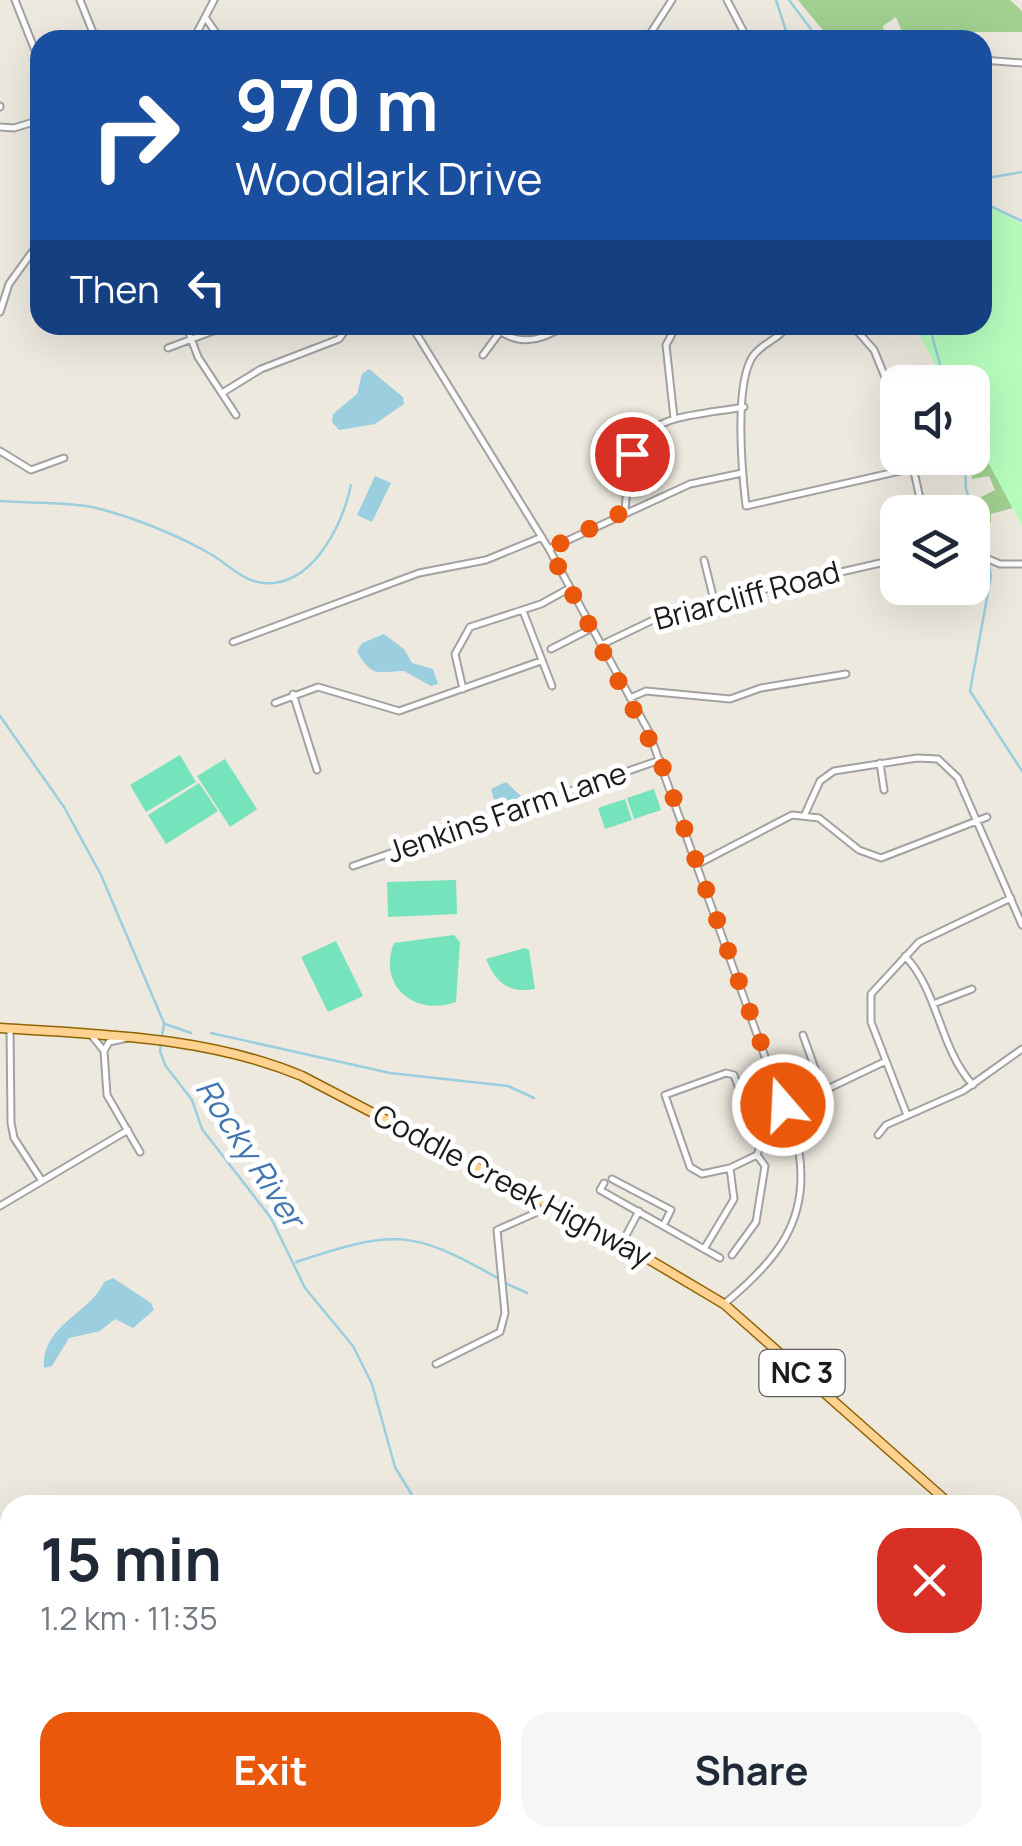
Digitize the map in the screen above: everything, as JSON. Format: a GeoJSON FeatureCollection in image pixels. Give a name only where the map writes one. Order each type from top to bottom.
{"type":"FeatureCollection","features":[{"type":"Feature","properties":{"kind":"main road","name":"Coddle Creek Highway"},"geometry":{"type":"LineString","coordinates":[[5,1028],[163,1041],[257,1057],[302,1076],[622,1243],[724,1304],[940,1495]]}},
{"type":"Feature","properties":{"kind":"street"},"geometry":{"type":"LineString","coordinates":[[16,0],[30,37]]}},
{"type":"Feature","properties":{"kind":"street"},"geometry":{"type":"LineString","coordinates":[[80,0],[92,30]]}},
{"type":"Feature","properties":{"kind":"street"},"geometry":{"type":"LineString","coordinates":[[198,30],[214,0]]}},
{"type":"Feature","properties":{"kind":"street"},"geometry":{"type":"LineString","coordinates":[[652,30],[672,0]]}},
{"type":"Feature","properties":{"kind":"street"},"geometry":{"type":"LineString","coordinates":[[728,0],[743,30]]}},
{"type":"Feature","properties":{"kind":"street"},"geometry":{"type":"LineString","coordinates":[[205,17],[213,30]]}},
{"type":"Feature","properties":{"kind":"street"},"geometry":{"type":"LineString","coordinates":[[992,61],[1022,63]]}},
{"type":"Feature","properties":{"kind":"street"},"geometry":{"type":"LineString","coordinates":[[0,127],[30,123]]}},
{"type":"Feature","properties":{"kind":"street"},"geometry":{"type":"LineString","coordinates":[[0,312],[9,284],[30,255]]}},
{"type":"Feature","properties":{"kind":"street"},"geometry":{"type":"LineString","coordinates":[[189,335],[236,415]]}},
{"type":"Feature","properties":{"kind":"street"},"geometry":{"type":"LineString","coordinates":[[168,348],[203,335]]}},
{"type":"Feature","properties":{"kind":"street"},"geometry":{"type":"LineString","coordinates":[[222,393],[261,369],[342,335]]}},
{"type":"Feature","properties":{"kind":"street"},"geometry":{"type":"LineString","coordinates":[[416,335],[549,549],[660,760],[783,1105],[802,1171],[799,1210],[772,1262],[724,1304]]}},
{"type":"Feature","properties":{"kind":"street"},"geometry":{"type":"LineString","coordinates":[[484,355],[498,335]]}},
{"type":"Feature","properties":{"kind":"street"},"geometry":{"type":"LineString","coordinates":[[511,335],[532,341],[544,335]]}},
{"type":"Feature","properties":{"kind":"street"},"geometry":{"type":"LineString","coordinates":[[672,335],[666,345],[674,418]]}},
{"type":"Feature","properties":{"kind":"street"},"geometry":{"type":"LineString","coordinates":[[777,335],[753,356],[744,407],[742,473],[746,506],[882,475]]}},
{"type":"Feature","properties":{"kind":"street"},"geometry":{"type":"LineString","coordinates":[[859,335],[880,365]]}},
{"type":"Feature","properties":{"kind":"street"},"geometry":{"type":"LineString","coordinates":[[625,511],[632,454],[648,431],[674,418],[744,407]]}},
{"type":"Feature","properties":{"kind":"street"},"geometry":{"type":"LineString","coordinates":[[0,451],[31,470],[64,458]]}},
{"type":"Feature","properties":{"kind":"street"},"geometry":{"type":"LineString","coordinates":[[549,549],[690,484],[742,473]]}},
{"type":"Feature","properties":{"kind":"street"},"geometry":{"type":"LineString","coordinates":[[234,642],[419,573],[486,560],[542,537]]}},
{"type":"Feature","properties":{"kind":"street"},"geometry":{"type":"LineString","coordinates":[[704,560],[714,600]]}},
{"type":"Feature","properties":{"kind":"street"},"geometry":{"type":"LineString","coordinates":[[990,560],[1022,564]]}},
{"type":"Feature","properties":{"kind":"street","name":"Briarcliff Road"},"geometry":{"type":"LineString","coordinates":[[602,644],[654,617],[880,563]]}},
{"type":"Feature","properties":{"kind":"street"},"geometry":{"type":"LineString","coordinates":[[463,689],[455,665],[463,635],[476,624],[523,611],[570,588]]}},
{"type":"Feature","properties":{"kind":"street"},"geometry":{"type":"LineString","coordinates":[[523,611],[552,686]]}},
{"type":"Feature","properties":{"kind":"street"},"geometry":{"type":"LineString","coordinates":[[551,649],[592,628]]}},
{"type":"Feature","properties":{"kind":"street"},"geometry":{"type":"LineString","coordinates":[[275,702],[310,688],[328,688],[400,711],[541,661]]}},
{"type":"Feature","properties":{"kind":"street"},"geometry":{"type":"LineString","coordinates":[[630,698],[646,691],[730,699],[761,688],[846,674]]}},
{"type":"Feature","properties":{"kind":"street"},"geometry":{"type":"LineString","coordinates":[[294,694],[316,770]]}},
{"type":"Feature","properties":{"kind":"street"},"geometry":{"type":"LineString","coordinates":[[805,814],[826,776],[880,763],[924,758],[944,763],[958,778],[1022,925]]}},
{"type":"Feature","properties":{"kind":"street","name":"Jenkins Farm Lane"},"geometry":{"type":"LineString","coordinates":[[352,866],[660,760]]}},
{"type":"Feature","properties":{"kind":"street"},"geometry":{"type":"LineString","coordinates":[[880,763],[884,790]]}},
{"type":"Feature","properties":{"kind":"street"},"geometry":{"type":"LineString","coordinates":[[698,864],[780,818],[805,814],[819,818],[859,850],[880,858],[987,817]]}},
{"type":"Feature","properties":{"kind":"street"},"geometry":{"type":"LineString","coordinates":[[908,1115],[869,1006],[871,994],[904,955],[930,936],[1010,898]]}},
{"type":"Feature","properties":{"kind":"street"},"geometry":{"type":"LineString","coordinates":[[904,955],[919,973],[954,1058],[972,1085]]}},
{"type":"Feature","properties":{"kind":"street"},"geometry":{"type":"LineString","coordinates":[[933,1004],[972,990]]}},
{"type":"Feature","properties":{"kind":"street"},"geometry":{"type":"LineString","coordinates":[[5,1028],[14,1138],[42,1181]]}},
{"type":"Feature","properties":{"kind":"street"},"geometry":{"type":"LineString","coordinates":[[90,1034],[104,1051]]}},
{"type":"Feature","properties":{"kind":"street"},"geometry":{"type":"LineString","coordinates":[[804,1035],[823,1091]]}},
{"type":"Feature","properties":{"kind":"street"},"geometry":{"type":"LineString","coordinates":[[128,1038],[109,1042],[104,1051],[104,1088],[140,1152]]}},
{"type":"Feature","properties":{"kind":"street"},"geometry":{"type":"LineString","coordinates":[[878,1135],[886,1125],[972,1085],[1022,1050]]}},
{"type":"Feature","properties":{"kind":"street"},"geometry":{"type":"LineString","coordinates":[[750,1117],[823,1091],[886,1061]]}},
{"type":"Feature","properties":{"kind":"street"},"geometry":{"type":"LineString","coordinates":[[732,1255],[745,1240],[761,1208],[765,1166],[758,1155],[760,1146],[750,1117],[730,1072],[664,1095],[693,1170],[702,1174],[730,1168],[758,1155]]}},
{"type":"Feature","properties":{"kind":"street"},"geometry":{"type":"LineString","coordinates":[[0,1206],[128,1130]]}},
{"type":"Feature","properties":{"kind":"street"},"geometry":{"type":"LineString","coordinates":[[704,1248],[734,1199],[730,1168]]}},
{"type":"Feature","properties":{"kind":"street"},"geometry":{"type":"LineString","coordinates":[[612,1179],[671,1210],[664,1224]]}},
{"type":"Feature","properties":{"kind":"street"},"geometry":{"type":"LineString","coordinates":[[604,1184],[600,1190],[720,1258]]}},
{"type":"Feature","properties":{"kind":"street"},"geometry":{"type":"LineString","coordinates":[[436,1364],[500,1332],[505,1313],[498,1230],[552,1206]]}},
{"type":"Feature","properties":{"kind":"street"},"geometry":{"type":"LineString","coordinates":[[622,1243],[639,1211]]}},
{"type":"Feature","properties":{"kind":"green space"},"geometry":{"type":"Polygon","coordinates":[[[798,0],[1010,0],[1022,11],[1022,32],[901,30],[896,17],[883,26],[884,30],[823,30],[798,0]]]}},
{"type":"Feature","properties":{"kind":"green space"},"geometry":{"type":"Polygon","coordinates":[[[992,207],[1022,224],[1022,526],[990,466],[990,365],[936,365],[919,335],[992,335],[992,207]]]}},
{"type":"Feature","properties":{"kind":"green space"},"geometry":{"type":"Polygon","coordinates":[[[990,428],[1020,506],[991,514],[990,523],[990,495],[985,495],[995,490],[989,476],[972,479],[972,475],[990,475],[990,428]]]}},
{"type":"Feature","properties":{"kind":"green space"},"geometry":{"type":"Polygon","coordinates":[[[180,755],[196,782],[146,812],[130,785],[180,755]]]}},
{"type":"Feature","properties":{"kind":"green space"},"geometry":{"type":"Polygon","coordinates":[[[225,759],[257,809],[230,827],[197,776],[225,759]]]}},
{"type":"Feature","properties":{"kind":"green space"},"geometry":{"type":"Polygon","coordinates":[[[199,783],[218,811],[166,844],[148,815],[199,783]]]}},
{"type":"Feature","properties":{"kind":"green space"},"geometry":{"type":"Polygon","coordinates":[[[654,789],[661,810],[634,819],[627,798],[654,789]]]}},
{"type":"Feature","properties":{"kind":"green space"},"geometry":{"type":"Polygon","coordinates":[[[625,799],[632,820],[605,829],[598,808],[625,799]]]}},
{"type":"Feature","properties":{"kind":"green space"},"geometry":{"type":"Polygon","coordinates":[[[456,880],[457,914],[388,917],[387,882],[456,880]]]}},
{"type":"Feature","properties":{"kind":"green space"},"geometry":{"type":"Polygon","coordinates":[[[454,935],[460,942],[456,1002],[427,1005],[403,994],[391,972],[394,943],[454,935]]]}},
{"type":"Feature","properties":{"kind":"green space"},"geometry":{"type":"Polygon","coordinates":[[[336,941],[363,996],[328,1012],[301,957],[336,941]]]}},
{"type":"Feature","properties":{"kind":"green space"},"geometry":{"type":"Polygon","coordinates":[[[529,950],[535,989],[510,988],[494,974],[486,959],[529,950]]]}},
{"type":"Feature","properties":{"kind":"water"},"geometry":{"type":"Polygon","coordinates":[[[369,369],[403,397],[404,404],[375,424],[339,430],[332,422],[333,414],[357,394],[362,374],[369,369]]]}},
{"type":"Feature","properties":{"kind":"water"},"geometry":{"type":"Polygon","coordinates":[[[375,476],[391,483],[372,522],[357,515],[375,476]]]}},
{"type":"Feature","properties":{"kind":"water"},"geometry":{"type":"Polygon","coordinates":[[[384,634],[404,649],[412,663],[433,669],[438,684],[431,686],[404,671],[376,672],[367,666],[357,651],[362,643],[384,634]]]}},
{"type":"Feature","properties":{"kind":"water"},"geometry":{"type":"Polygon","coordinates":[[[506,782],[524,799],[501,803],[494,799],[491,789],[506,782]]]}},
{"type":"Feature","properties":{"kind":"water"},"geometry":{"type":"Polygon","coordinates":[[[113,1278],[151,1303],[154,1310],[133,1328],[115,1319],[100,1331],[69,1338],[52,1366],[44,1368],[45,1353],[58,1330],[104,1282],[113,1278]]]}},
{"type":"Feature","properties":{"kind":"waterway"},"geometry":{"type":"LineString","coordinates":[[776,0],[786,30]]}},
{"type":"Feature","properties":{"kind":"waterway"},"geometry":{"type":"LineString","coordinates":[[789,0],[812,30]]}},
{"type":"Feature","properties":{"kind":"waterway"},"geometry":{"type":"LineString","coordinates":[[992,177],[1022,172]]}},
{"type":"Feature","properties":{"kind":"waterway"},"geometry":{"type":"LineString","coordinates":[[992,207],[1022,221]]}},
{"type":"Feature","properties":{"kind":"waterway"},"geometry":{"type":"LineString","coordinates":[[932,335],[940,365]]}},
{"type":"Feature","properties":{"kind":"waterway"},"geometry":{"type":"LineString","coordinates":[[966,475],[966,490],[983,529],[991,576],[970,691],[1022,771]]}},
{"type":"Feature","properties":{"kind":"waterway"},"geometry":{"type":"LineString","coordinates":[[0,501],[72,504],[106,511],[180,538],[246,578],[274,583],[289,579],[315,560],[342,515],[351,485]]}},
{"type":"Feature","properties":{"kind":"waterway","name":"Rocky River"},"geometry":{"type":"LineString","coordinates":[[0,716],[64,807],[101,875],[164,1023],[160,1051],[165,1065],[192,1100],[202,1129],[271,1218],[305,1288],[353,1346],[372,1384],[395,1467],[412,1495]]}},
{"type":"Feature","properties":{"kind":"waterway"},"geometry":{"type":"LineString","coordinates":[[165,1024],[191,1033]]}},
{"type":"Feature","properties":{"kind":"waterway"},"geometry":{"type":"LineString","coordinates":[[211,1033],[390,1073],[508,1086],[534,1098]]}},
{"type":"Feature","properties":{"kind":"waterway"},"geometry":{"type":"LineString","coordinates":[[296,1262],[355,1244],[400,1239],[443,1250],[499,1279]]}},
{"type":"Feature","properties":{"kind":"waterway"},"geometry":{"type":"LineString","coordinates":[[505,1283],[527,1293]]}},
{"type":"Feature","properties":{"kind":"route"},"geometry":{"type":"LineString","coordinates":[[632,454],[627,468],[625,511],[549,549],[649,732],[783,1105]]}}]}
